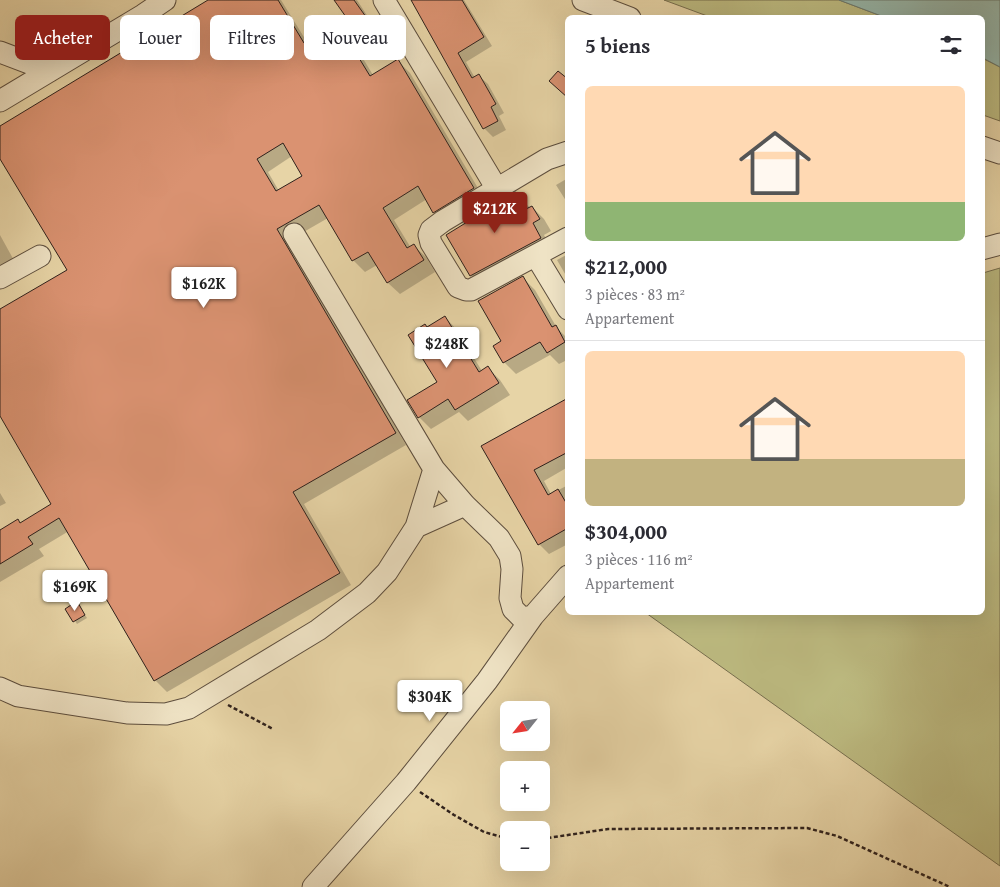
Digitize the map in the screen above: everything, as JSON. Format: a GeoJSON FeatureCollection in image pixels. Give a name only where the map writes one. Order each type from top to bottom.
{"type":"FeatureCollection","features":[{"type":"Feature","properties":{"kind":"street"},"geometry":{"type":"LineString","coordinates":[[0,101],[144,15],[165,0]]}},
{"type":"Feature","properties":{"kind":"street"},"geometry":{"type":"LineString","coordinates":[[384,0],[496,189]]}},
{"type":"Feature","properties":{"kind":"street"},"geometry":{"type":"LineString","coordinates":[[583,0],[622,15]]}},
{"type":"Feature","properties":{"kind":"street"},"geometry":{"type":"LineString","coordinates":[[0,52],[50,71]]}},
{"type":"Feature","properties":{"kind":"street"},"geometry":{"type":"LineString","coordinates":[[985,148],[1000,153]]}},
{"type":"Feature","properties":{"kind":"street"},"geometry":{"type":"LineString","coordinates":[[565,153],[547,159],[443,221],[431,230],[429,235],[431,243],[458,287],[466,290],[471,290],[565,240]]}},
{"type":"Feature","properties":{"kind":"street"},"geometry":{"type":"LineString","coordinates":[[294,234],[434,469],[465,505],[499,538],[510,556],[512,569],[510,598],[513,609],[522,618],[533,616]]}},
{"type":"Feature","properties":{"kind":"street"},"geometry":{"type":"LineString","coordinates":[[985,248],[1000,244]]}},
{"type":"Feature","properties":{"kind":"street"},"geometry":{"type":"LineString","coordinates":[[0,278],[40,256]]}},
{"type":"Feature","properties":{"kind":"street"},"geometry":{"type":"LineString","coordinates":[[536,256],[565,303]]}},
{"type":"Feature","properties":{"kind":"street"},"geometry":{"type":"LineString","coordinates":[[0,689],[18,696],[39,700],[127,713],[166,714],[190,708],[318,630],[367,593],[387,572],[416,527],[434,469]]}},
{"type":"Feature","properties":{"kind":"street"},"geometry":{"type":"LineString","coordinates":[[416,527],[465,505]]}},
{"type":"Feature","properties":{"kind":"street"},"geometry":{"type":"LineString","coordinates":[[313,887],[406,782],[487,681],[533,616],[565,579]]}},
{"type":"Feature","properties":{"kind":"path"},"geometry":{"type":"LineString","coordinates":[[212,694],[227,705],[273,729]]}},
{"type":"Feature","properties":{"kind":"path"},"geometry":{"type":"LineString","coordinates":[[406,782],[454,815],[484,832],[500,836]]}},
{"type":"Feature","properties":{"kind":"path"},"geometry":{"type":"LineString","coordinates":[[550,838],[608,829],[808,828],[837,836],[950,887]]}},
{"type":"Feature","properties":{"kind":"shaded area"},"geometry":{"type":"Polygon","coordinates":[[[664,0],[839,0],[879,15],[705,15],[664,0]]]}},
{"type":"Feature","properties":{"kind":"shaded area"},"geometry":{"type":"Polygon","coordinates":[[[985,60],[1000,67],[1000,121],[985,116],[985,60]]]}},
{"type":"Feature","properties":{"kind":"shaded area"},"geometry":{"type":"Polygon","coordinates":[[[1000,268],[1000,866],[649,615],[985,615],[985,272],[1000,268]]]}},
{"type":"Feature","properties":{"kind":"water"},"geometry":{"type":"Polygon","coordinates":[[[839,0],[1000,0],[1000,67],[985,59],[985,15],[879,15],[839,0]]]}},
{"type":"Feature","properties":{"kind":"building"},"geometry":{"type":"Polygon","coordinates":[[[208,0],[278,0],[287,15],[210,15],[210,60],[294,60],[294,26],[304,43],[304,60],[360,60],[370,76],[399,60],[474,188],[433,213],[418,186],[383,208],[407,248],[414,244],[424,260],[387,283],[368,252],[352,261],[319,205],[277,229],[396,433],[293,492],[340,573],[154,681],[59,518],[28,537],[33,544],[0,564],[0,530],[18,519],[20,523],[51,504],[0,416],[0,309],[67,270],[0,159],[0,126],[120,53],[120,60],[200,60],[200,15],[183,15],[208,0]],[[283,143],[257,159],[276,191],[302,176],[283,143]]]}},
{"type":"Feature","properties":{"kind":"building"},"geometry":{"type":"Polygon","coordinates":[[[334,0],[354,0],[365,15],[345,15],[334,0]]]}},
{"type":"Feature","properties":{"kind":"building"},"geometry":{"type":"Polygon","coordinates":[[[411,0],[462,0],[484,37],[458,53],[472,78],[479,74],[496,104],[491,107],[498,121],[483,129],[411,0]]]}},
{"type":"Feature","properties":{"kind":"building"},"geometry":{"type":"Polygon","coordinates":[[[558,71],[565,77],[565,95],[549,81],[558,71]]]}},
{"type":"Feature","properties":{"kind":"building"},"geometry":{"type":"Polygon","coordinates":[[[516,192],[526,209],[532,206],[540,219],[533,223],[541,238],[470,276],[446,235],[516,192]]]}},
{"type":"Feature","properties":{"kind":"building"},"geometry":{"type":"Polygon","coordinates":[[[523,276],[552,327],[556,325],[565,342],[547,353],[540,342],[503,363],[493,346],[501,341],[478,301],[523,276]]]}},
{"type":"Feature","properties":{"kind":"building"},"geometry":{"type":"Polygon","coordinates":[[[445,316],[479,372],[488,366],[499,383],[455,410],[448,399],[418,418],[407,400],[437,382],[408,335],[425,324],[427,327],[445,316]]]}},
{"type":"Feature","properties":{"kind":"building"},"geometry":{"type":"Polygon","coordinates":[[[565,400],[565,454],[534,470],[548,495],[558,489],[565,501],[565,530],[538,545],[481,446],[565,400]]]}},
{"type":"Feature","properties":{"kind":"building"},"geometry":{"type":"Polygon","coordinates":[[[77,601],[85,615],[73,622],[65,609],[77,601]]]}}]}
